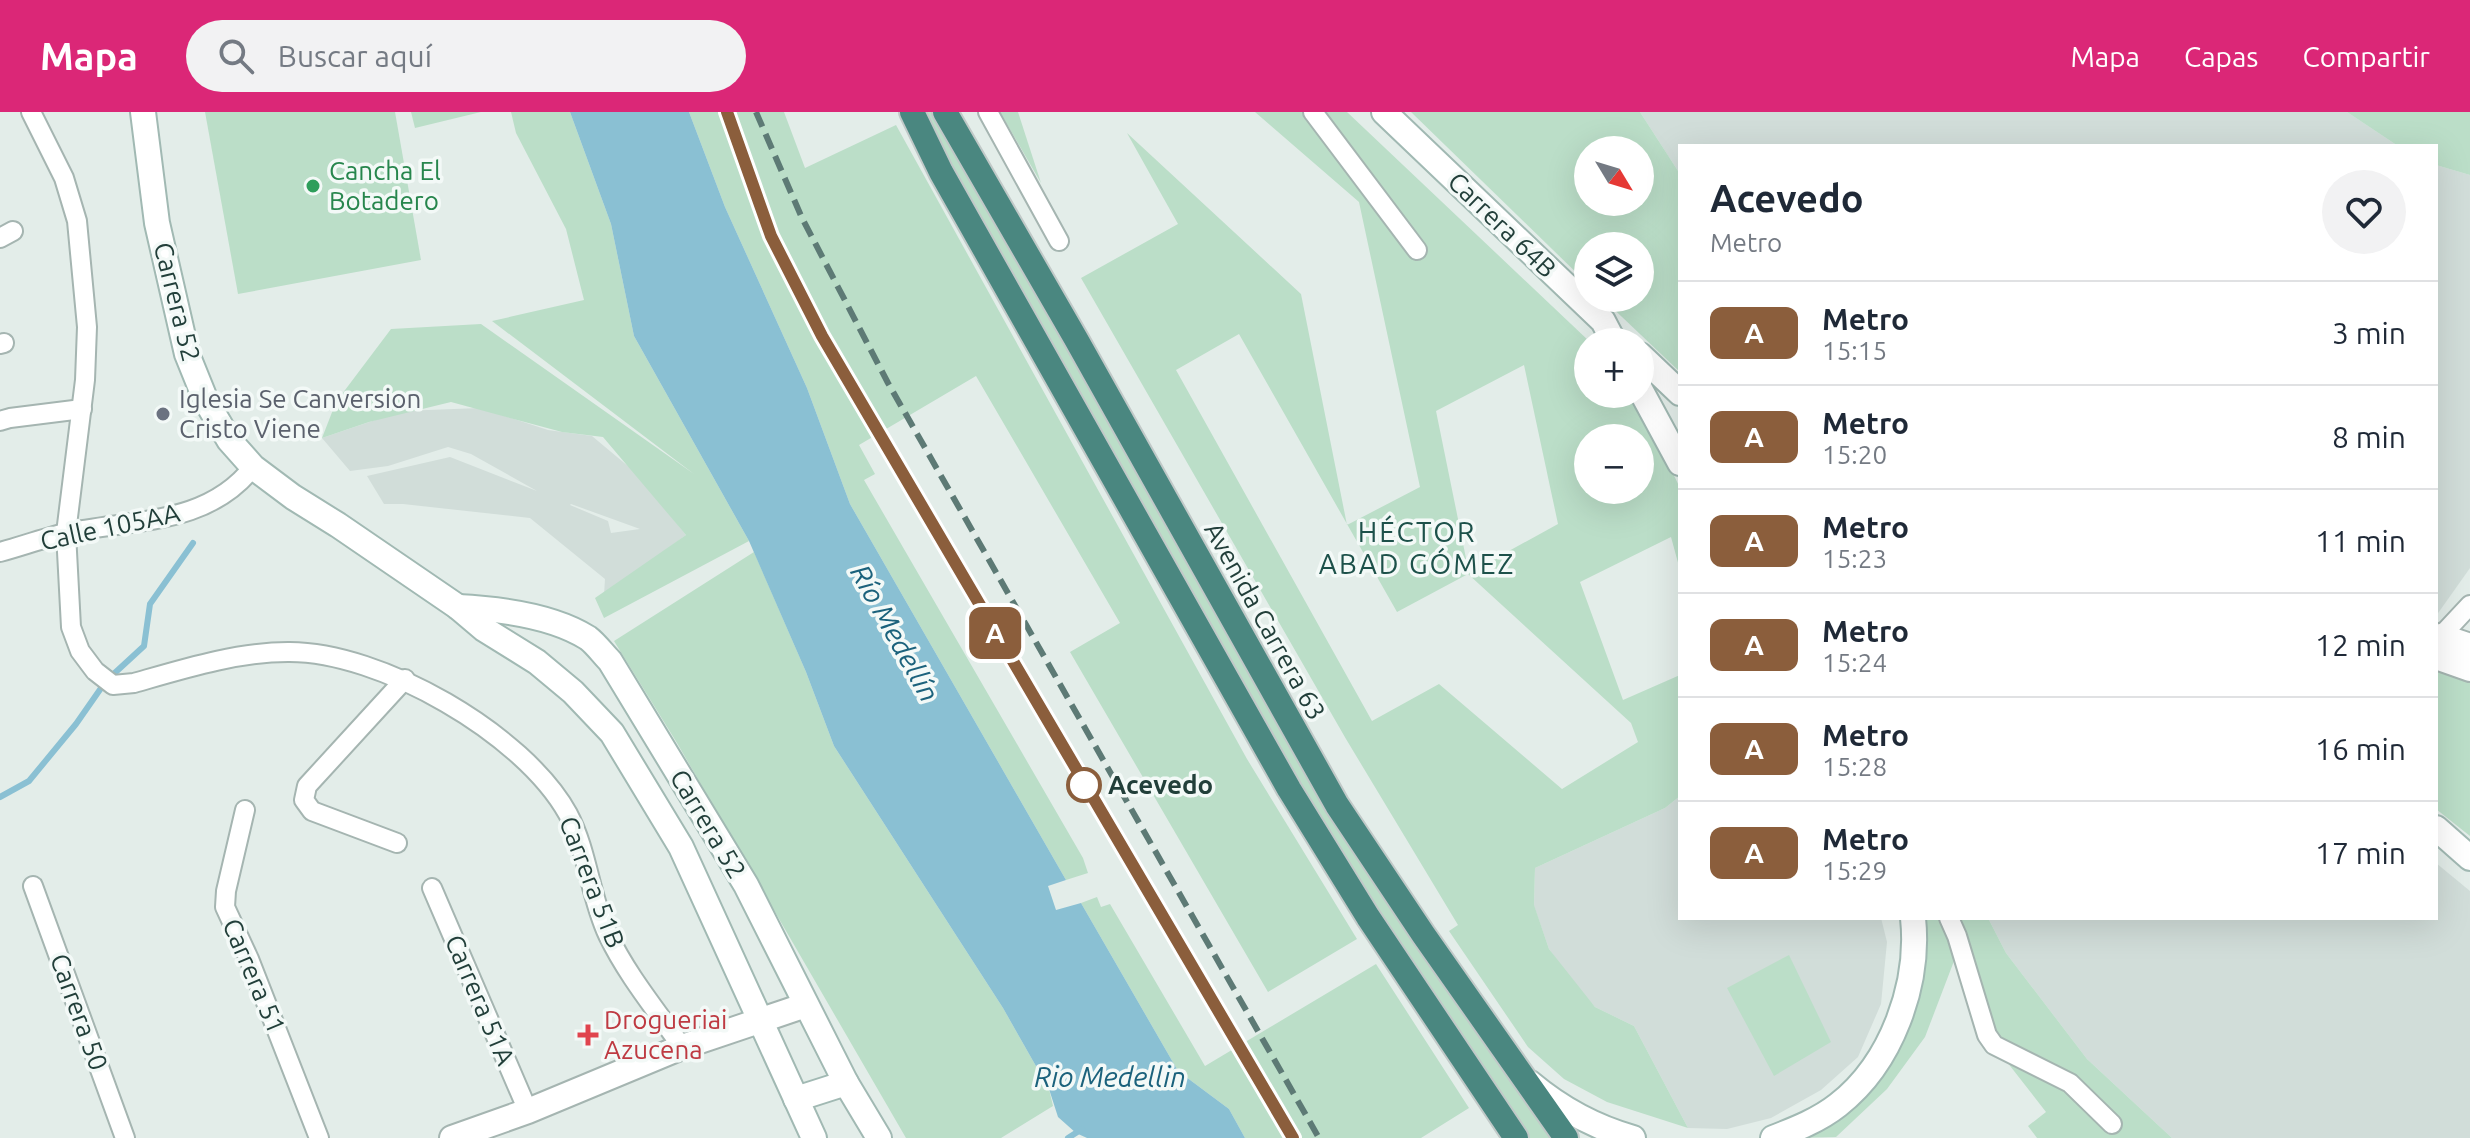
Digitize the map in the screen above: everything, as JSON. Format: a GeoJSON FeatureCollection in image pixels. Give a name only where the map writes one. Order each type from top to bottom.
{"type":"FeatureCollection","features":[{"type":"Feature","properties":{"kind":"highway"},"geometry":{"type":"LineString","coordinates":[[912,112],[941,172],[1297,803],[1416,992],[1516,1138]]}},
{"type":"Feature","properties":{"kind":"highway","name":"Avenida Carrera 63"},"geometry":{"type":"LineString","coordinates":[[945,112],[1092,366],[1337,805],[1566,1138]]}},
{"type":"Feature","properties":{"kind":"main road","name":"Carrera 52"},"geometry":{"type":"LineString","coordinates":[[143,112],[157,223],[187,354],[206,401],[229,440],[253,467],[293,497],[537,662],[573,692],[612,733],[681,847],[814,1138]]}},
{"type":"Feature","properties":{"kind":"main road","name":"Carrera 64B"},"geometry":{"type":"LineString","coordinates":[[1384,112],[1606,328]]}},
{"type":"Feature","properties":{"kind":"main road"},"geometry":{"type":"LineString","coordinates":[[1654,368],[1678,391]]}},
{"type":"Feature","properties":{"kind":"main road"},"geometry":{"type":"LineString","coordinates":[[1650,408],[1678,459]]}},
{"type":"Feature","properties":{"kind":"main road","name":"Carrera 52"},"geometry":{"type":"LineString","coordinates":[[458,607],[497,609],[563,626],[590,639],[610,661],[746,885],[846,1083],[879,1138]]}},
{"type":"Feature","properties":{"kind":"main road"},"geometry":{"type":"LineString","coordinates":[[537,662],[540,650],[549,637],[563,626]]}},
{"type":"Feature","properties":{"kind":"main road"},"geometry":{"type":"LineString","coordinates":[[2438,645],[2470,646]]}},
{"type":"Feature","properties":{"kind":"main road"},"geometry":{"type":"LineString","coordinates":[[2438,645],[2470,669]]}},
{"type":"Feature","properties":{"kind":"main road"},"geometry":{"type":"LineString","coordinates":[[2438,830],[2466,852]]}},
{"type":"Feature","properties":{"kind":"main road"},"geometry":{"type":"LineString","coordinates":[[1773,1138],[1809,1123],[1840,1104],[1869,1073],[1895,1030],[1911,979],[1916,943],[1913,920]]}},
{"type":"Feature","properties":{"kind":"main road"},"geometry":{"type":"LineString","coordinates":[[452,1138],[528,1111],[682,1047],[806,1005]]}},
{"type":"Feature","properties":{"kind":"main road"},"geometry":{"type":"LineString","coordinates":[[1524,1078],[1553,1101],[1586,1120],[1633,1138]]}},
{"type":"Feature","properties":{"kind":"main road"},"geometry":{"type":"LineString","coordinates":[[796,1099],[846,1083]]}},
{"type":"Feature","properties":{"kind":"street"},"geometry":{"type":"LineString","coordinates":[[31,112],[64,178],[77,221],[87,327],[82,409],[66,533]]}},
{"type":"Feature","properties":{"kind":"street"},"geometry":{"type":"LineString","coordinates":[[988,112],[1059,241]]}},
{"type":"Feature","properties":{"kind":"street"},"geometry":{"type":"LineString","coordinates":[[1313,112],[1417,250]]}},
{"type":"Feature","properties":{"kind":"street"},"geometry":{"type":"LineString","coordinates":[[0,421],[82,409]]}},
{"type":"Feature","properties":{"kind":"street","name":"Calle 105AA"},"geometry":{"type":"LineString","coordinates":[[0,552],[66,533],[149,522],[199,509],[240,484],[253,467]]}},
{"type":"Feature","properties":{"kind":"street","name":"Carrera 51B"},"geometry":{"type":"LineString","coordinates":[[66,533],[71,627],[80,651],[95,671],[113,685],[134,683],[260,653],[292,651],[348,661],[405,679],[481,727],[517,755],[550,786],[569,817],[608,935],[682,1047]]}},
{"type":"Feature","properties":{"kind":"street"},"geometry":{"type":"LineString","coordinates":[[2438,645],[2470,605]]}},
{"type":"Feature","properties":{"kind":"street"},"geometry":{"type":"LineString","coordinates":[[397,843],[312,811],[304,800],[307,786],[405,679]]}},
{"type":"Feature","properties":{"kind":"street","name":"Carrera 51"},"geometry":{"type":"LineString","coordinates":[[245,810],[225,907],[249,959],[319,1138]]}},
{"type":"Feature","properties":{"kind":"street","name":"Carrera 50"},"geometry":{"type":"LineString","coordinates":[[33,886],[125,1138]]}},
{"type":"Feature","properties":{"kind":"street","name":"Carrera 51A"},"geometry":{"type":"LineString","coordinates":[[432,888],[528,1111]]}},
{"type":"Feature","properties":{"kind":"street"},"geometry":{"type":"LineString","coordinates":[[1950,920],[1987,1035],[1994,1045],[2070,1083],[2112,1124]]}},
{"type":"Feature","properties":{"kind":"shaded area"},"geometry":{"type":"Polygon","coordinates":[[[1640,112],[2347,112],[2395,144],[1678,144],[1678,171],[1640,112]]]}},
{"type":"Feature","properties":{"kind":"shaded area"},"geometry":{"type":"Polygon","coordinates":[[[2438,166],[2470,175],[2470,568],[2438,613],[2438,166]]]}},
{"type":"Feature","properties":{"kind":"shaded area"},"geometry":{"type":"Polygon","coordinates":[[[480,408],[548,430],[592,436],[635,472],[686,535],[604,595],[605,579],[530,518],[384,504],[367,476],[450,457],[537,491],[471,454],[448,447],[388,466],[350,471],[322,438],[402,411],[480,408]],[[571,504],[608,521],[611,533],[640,529],[571,504]]]}},
{"type":"Feature","properties":{"kind":"shaded area"},"geometry":{"type":"Polygon","coordinates":[[[1678,798],[1678,920],[1882,920],[1887,942],[1881,1004],[1858,1057],[1821,1090],[1771,1118],[1727,1129],[1688,1128],[1634,1026],[1595,1007],[1572,981],[1549,949],[1534,906],[1535,868],[1665,808],[1678,798]]]}},
{"type":"Feature","properties":{"kind":"shaded area"},"geometry":{"type":"Polygon","coordinates":[[[2438,865],[2470,891],[2470,1138],[2172,1138],[2087,1059],[2006,953],[1989,920],[2438,920],[2438,865]]]}},
{"type":"Feature","properties":{"kind":"green space","name":"Cancha El Botadero"},"geometry":{"type":"Polygon","coordinates":[[[205,112],[395,112],[421,260],[238,294],[205,112]]]}},
{"type":"Feature","properties":{"kind":"green space"},"geometry":{"type":"Polygon","coordinates":[[[411,112],[481,112],[415,128],[411,112]]]}},
{"type":"Feature","properties":{"kind":"green space"},"geometry":{"type":"Polygon","coordinates":[[[511,112],[570,112],[611,224],[634,336],[749,541],[604,618],[595,598],[686,535],[603,437],[562,432],[451,402],[369,422],[322,438],[336,402],[391,329],[481,324],[694,474],[492,321],[584,300],[566,229],[516,133],[511,112]]]}},
{"type":"Feature","properties":{"kind":"green space"},"geometry":{"type":"Polygon","coordinates":[[[689,112],[784,112],[805,168],[896,125],[1247,759],[1357,939],[1268,992],[1070,652],[1120,623],[976,376],[859,445],[875,474],[864,480],[1083,858],[1088,873],[1066,880],[850,504],[807,388],[725,207],[689,112]]]}},
{"type":"Feature","properties":{"kind":"green space"},"geometry":{"type":"Polygon","coordinates":[[[923,112],[934,112],[1301,766],[1355,851],[1555,1138],[1530,1138],[1395,941],[1281,754],[923,112]]]}},
{"type":"Feature","properties":{"kind":"green space"},"geometry":{"type":"Polygon","coordinates":[[[1000,112],[1018,112],[1041,183],[1000,112]]]}},
{"type":"Feature","properties":{"kind":"green space"},"geometry":{"type":"Polygon","coordinates":[[[1255,112],[1347,112],[1575,328],[1574,408],[1642,408],[1649,424],[1574,424],[1574,504],[1654,504],[1654,434],[1678,484],[1678,563],[1671,537],[1580,582],[1623,700],[1678,676],[1678,798],[1665,808],[1535,868],[1534,905],[1549,949],[1595,1007],[1634,1026],[1688,1128],[1607,1102],[1564,1079],[1528,1047],[1449,931],[1458,925],[1346,739],[1081,278],[1178,224],[1127,133],[1301,294],[1347,523],[1239,334],[1176,370],[1372,721],[1439,684],[1562,789],[1638,742],[1631,723],[1468,574],[1397,612],[1347,525],[1420,487],[1359,202],[1255,112]],[[1524,365],[1436,411],[1469,573],[1558,524],[1524,365]]]}},
{"type":"Feature","properties":{"kind":"green space"},"geometry":{"type":"Polygon","coordinates":[[[1411,112],[1640,112],[1678,171],[1678,370],[1654,347],[1654,328],[1634,328],[1617,312],[1654,312],[1654,232],[1574,232],[1574,270],[1411,112]]]}},
{"type":"Feature","properties":{"kind":"green space"},"geometry":{"type":"Polygon","coordinates":[[[2347,112],[2470,112],[2470,175],[2438,166],[2438,144],[2395,144],[2347,112]]]}},
{"type":"Feature","properties":{"kind":"green space"},"geometry":{"type":"Polygon","coordinates":[[[754,552],[834,746],[1003,1008],[1049,1089],[1053,1106],[1001,1138],[906,1138],[677,743],[614,641],[754,552]]]}},
{"type":"Feature","properties":{"kind":"green space"},"geometry":{"type":"Polygon","coordinates":[[[2438,668],[2470,678],[2470,836],[2438,811],[2438,668]]]}},
{"type":"Feature","properties":{"kind":"green space"},"geometry":{"type":"Polygon","coordinates":[[[1097,897],[1101,907],[1110,904],[1205,1066],[1376,964],[1469,1108],[1421,1138],[1245,1138],[1229,1109],[1178,1071],[1081,903],[1097,897]]]}},
{"type":"Feature","properties":{"kind":"green space"},"geometry":{"type":"Polygon","coordinates":[[[1921,920],[1943,920],[1954,961],[1925,1037],[1887,1089],[1836,1137],[1795,1138],[1886,1065],[1921,920]]]}},
{"type":"Feature","properties":{"kind":"green space"},"geometry":{"type":"Polygon","coordinates":[[[1956,920],[1989,920],[2006,953],[2087,1059],[2172,1138],[2037,1138],[2028,1126],[2046,1112],[2007,1062],[1956,920]]]}},
{"type":"Feature","properties":{"kind":"green space"},"geometry":{"type":"Polygon","coordinates":[[[1789,955],[1831,1042],[1774,1076],[1727,988],[1789,955]]]}},
{"type":"Feature","properties":{"kind":"water"},"geometry":{"type":"Polygon","coordinates":[[[570,112],[689,112],[725,207],[807,388],[850,504],[1066,880],[1048,886],[1056,910],[1081,903],[1178,1071],[1229,1109],[1245,1138],[1087,1138],[1076,1133],[1058,1117],[1049,1089],[1003,1008],[834,746],[806,672],[749,541],[634,336],[611,224],[570,112]]]}},
{"type":"Feature","properties":{"kind":"waterway"},"geometry":{"type":"LineString","coordinates":[[0,797],[29,781],[76,724],[106,681],[144,646],[150,604],[193,543]]}},
{"type":"Feature","properties":{"kind":"waterway"},"geometry":{"type":"LineString","coordinates":[[1068,1138],[1082,1129]]}},
{"type":"Feature","properties":{"kind":"railway"},"geometry":{"type":"LineString","coordinates":[[727,112],[771,236],[822,336],[1293,1138]]}},
{"type":"Feature","properties":{"kind":"railway"},"geometry":{"type":"LineString","coordinates":[[756,112],[802,218],[888,383],[1319,1138]]}},
{"type":"Feature","properties":{"kind":"metro line","name":"A"},"geometry":{"type":"LineString","coordinates":[[727,112],[771,236],[822,336],[1293,1138]]}},
{"type":"Feature","properties":{"kind":"place","name":"Cancha El Botadero"},"geometry":{"type":"Point","coordinates":[313,186]}},
{"type":"Feature","properties":{"kind":"place","name":"Iglesia Se Canversion Cristo Viene"},"geometry":{"type":"Point","coordinates":[163,414]}},
{"type":"Feature","properties":{"kind":"place","name":"Acevedo"},"geometry":{"type":"Point","coordinates":[1084,785]}},
{"type":"Feature","properties":{"kind":"place","name":"Drogueriai Azucena"},"geometry":{"type":"Point","coordinates":[588,1035]}},
{"type":"Feature","properties":{"kind":"district","name":"HÉCTOR ABAD GÓMEZ"},"geometry":{"type":"Point","coordinates":[1417,548]}},
{"type":"Feature","properties":{"kind":"water label","name":"Río Medellín"},"geometry":{"type":"Point","coordinates":[895,633]}},
{"type":"Feature","properties":{"kind":"water label","name":"Rio Medellin"},"geometry":{"type":"Point","coordinates":[1110,1077]}}]}
